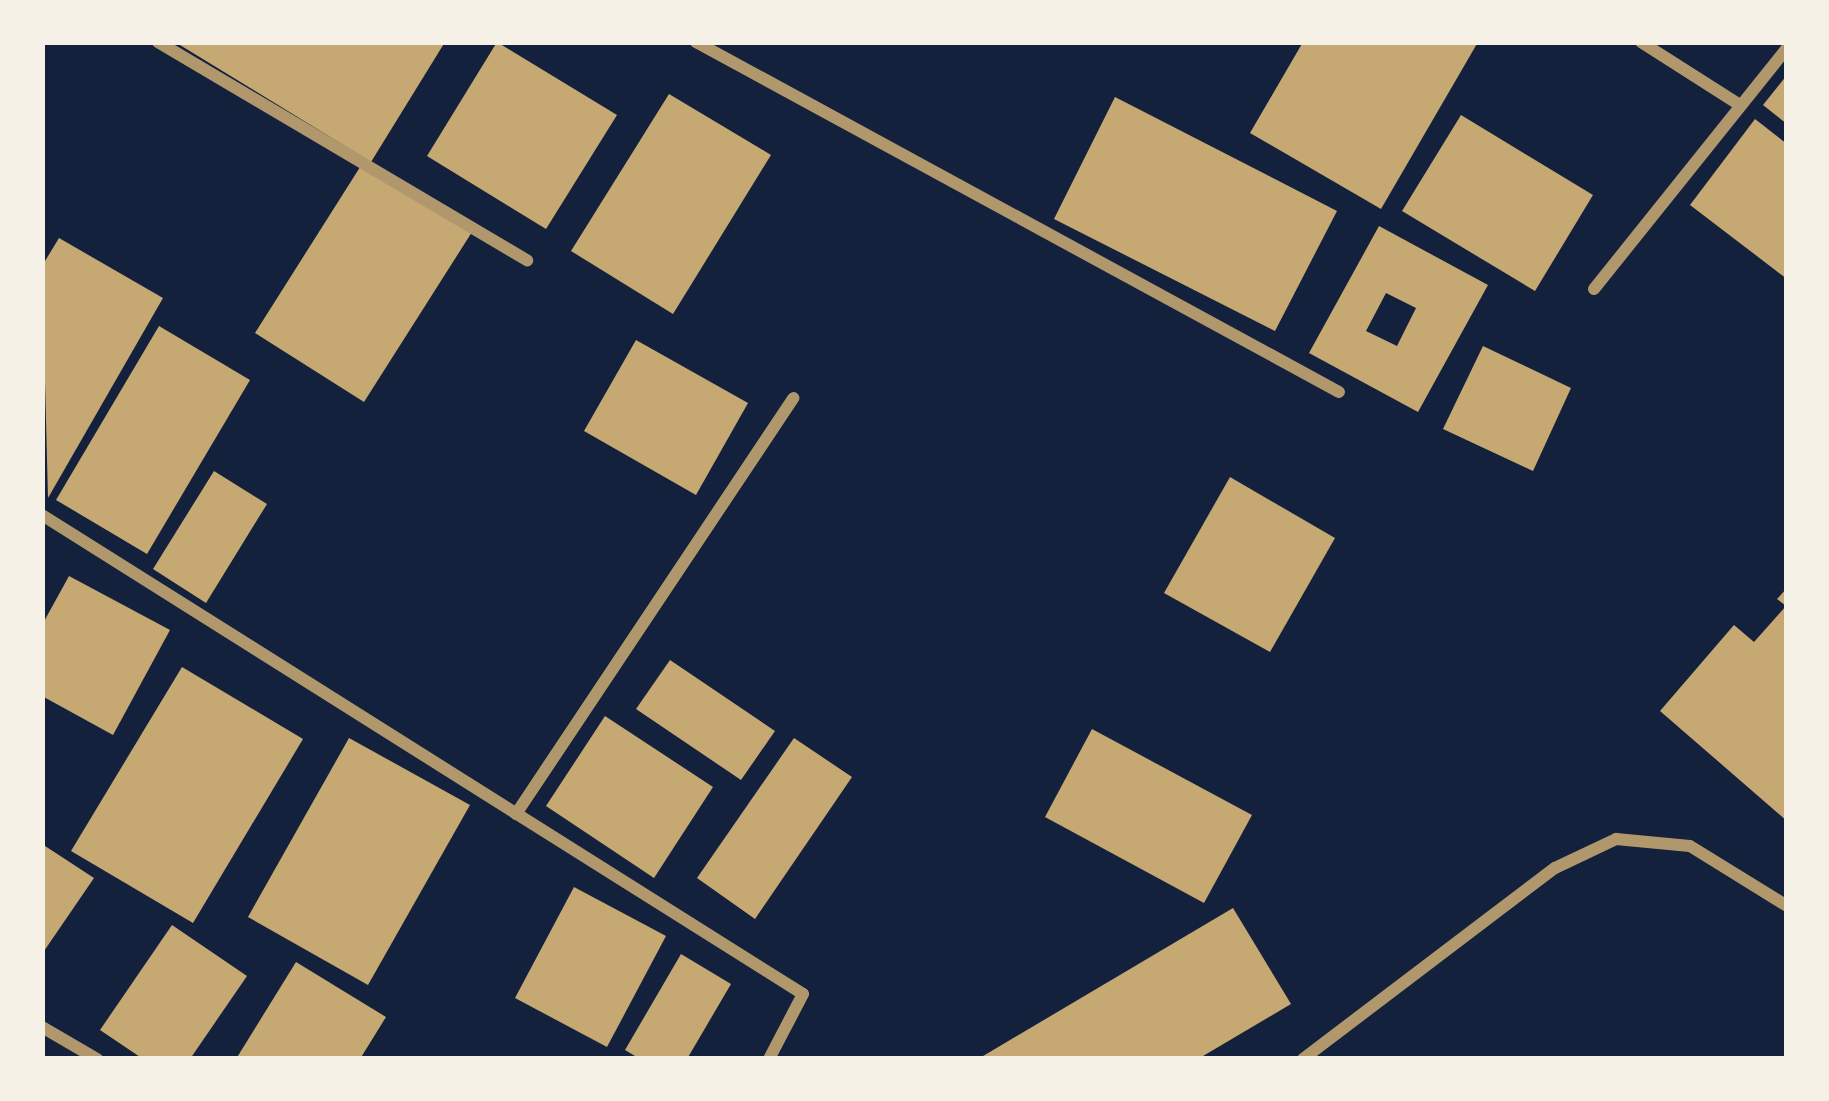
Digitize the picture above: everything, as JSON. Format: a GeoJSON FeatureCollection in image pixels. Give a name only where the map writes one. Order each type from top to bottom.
{"type":"FeatureCollection","features":[{"type":"Feature","properties":{"kind":"street"},"geometry":{"type":"LineString","coordinates":[[158,42],[526,260]]}},
{"type":"Feature","properties":{"kind":"street"},"geometry":{"type":"LineString","coordinates":[[697,42],[1339,392]]}},
{"type":"Feature","properties":{"kind":"street"},"geometry":{"type":"LineString","coordinates":[[1641,42],[1740,105]]}},
{"type":"Feature","properties":{"kind":"street"},"geometry":{"type":"LineString","coordinates":[[1594,289],[1787,48]]}},
{"type":"Feature","properties":{"kind":"street"},"geometry":{"type":"LineString","coordinates":[[516,814],[794,398]]}},
{"type":"Feature","properties":{"kind":"street"},"geometry":{"type":"LineString","coordinates":[[42,514],[802,994],[769,1059]]}},
{"type":"Feature","properties":{"kind":"street"},"geometry":{"type":"LineString","coordinates":[[1303,1059],[1555,868],[1616,839],[1690,846],[1787,906]]}},
{"type":"Feature","properties":{"kind":"street"},"geometry":{"type":"LineString","coordinates":[[42,1027],[97,1059]]}},
{"type":"Feature","properties":{"kind":"building"},"geometry":{"type":"Polygon","coordinates":[[[175,42],[445,42],[371,162],[175,42]]]}},
{"type":"Feature","properties":{"kind":"building"},"geometry":{"type":"Polygon","coordinates":[[[497,42],[617,115],[546,229],[427,156],[497,42]]]}},
{"type":"Feature","properties":{"kind":"building"},"geometry":{"type":"Polygon","coordinates":[[[1303,42],[1478,42],[1381,209],[1250,133],[1303,42]]]}},
{"type":"Feature","properties":{"kind":"building"},"geometry":{"type":"Polygon","coordinates":[[[1787,75],[1787,124],[1763,105],[1787,75]]]}},
{"type":"Feature","properties":{"kind":"building"},"geometry":{"type":"Polygon","coordinates":[[[669,94],[771,155],[673,314],[571,251],[669,94]]]}},
{"type":"Feature","properties":{"kind":"building"},"geometry":{"type":"Polygon","coordinates":[[[1115,97],[1337,211],[1275,331],[1054,219],[1115,97]]]}},
{"type":"Feature","properties":{"kind":"building"},"geometry":{"type":"Polygon","coordinates":[[[1461,115],[1593,195],[1535,291],[1402,211],[1461,115]]]}},
{"type":"Feature","properties":{"kind":"building"},"geometry":{"type":"Polygon","coordinates":[[[1755,119],[1787,144],[1787,279],[1690,205],[1755,119]]]}},
{"type":"Feature","properties":{"kind":"building"},"geometry":{"type":"Polygon","coordinates":[[[362,164],[472,232],[364,402],[255,333],[362,164]]]}},
{"type":"Feature","properties":{"kind":"building"},"geometry":{"type":"Polygon","coordinates":[[[1379,226],[1488,285],[1418,412],[1309,353],[1379,226]],[[1386,293],[1366,331],[1397,346],[1416,308],[1386,293]]]}},
{"type":"Feature","properties":{"kind":"building"},"geometry":{"type":"Polygon","coordinates":[[[59,238],[163,298],[48,498],[42,266],[59,238]]]}},
{"type":"Feature","properties":{"kind":"building"},"geometry":{"type":"Polygon","coordinates":[[[159,326],[250,380],[147,554],[56,500],[159,326]]]}},
{"type":"Feature","properties":{"kind":"building"},"geometry":{"type":"Polygon","coordinates":[[[636,340],[748,403],[696,495],[584,431],[636,340]]]}},
{"type":"Feature","properties":{"kind":"building"},"geometry":{"type":"Polygon","coordinates":[[[1483,346],[1571,388],[1533,471],[1443,429],[1483,346]]]}},
{"type":"Feature","properties":{"kind":"building"},"geometry":{"type":"Polygon","coordinates":[[[214,471],[267,504],[206,603],[153,569],[214,471]]]}},
{"type":"Feature","properties":{"kind":"building"},"geometry":{"type":"Polygon","coordinates":[[[1230,477],[1335,538],[1270,652],[1164,593],[1230,477]]]}},
{"type":"Feature","properties":{"kind":"building"},"geometry":{"type":"Polygon","coordinates":[[[69,576],[170,630],[113,735],[42,696],[42,625],[69,576]]]}},
{"type":"Feature","properties":{"kind":"building"},"geometry":{"type":"Polygon","coordinates":[[[1787,588],[1787,821],[1660,711],[1734,625],[1754,642],[1786,606],[1777,599],[1787,588]]]}},
{"type":"Feature","properties":{"kind":"building"},"geometry":{"type":"Polygon","coordinates":[[[670,660],[775,731],[741,780],[636,709],[670,660]]]}},
{"type":"Feature","properties":{"kind":"building"},"geometry":{"type":"Polygon","coordinates":[[[182,667],[303,739],[193,923],[71,851],[182,667]]]}},
{"type":"Feature","properties":{"kind":"building"},"geometry":{"type":"Polygon","coordinates":[[[605,716],[713,787],[654,878],[546,806],[605,716]]]}},
{"type":"Feature","properties":{"kind":"building"},"geometry":{"type":"Polygon","coordinates":[[[1092,729],[1252,815],[1204,903],[1045,817],[1092,729]]]}},
{"type":"Feature","properties":{"kind":"building"},"geometry":{"type":"Polygon","coordinates":[[[349,738],[470,805],[368,985],[248,917],[349,738]]]}},
{"type":"Feature","properties":{"kind":"building"},"geometry":{"type":"Polygon","coordinates":[[[794,738],[852,777],[755,919],[697,878],[794,738]]]}},
{"type":"Feature","properties":{"kind":"building"},"geometry":{"type":"Polygon","coordinates":[[[42,844],[94,878],[42,954],[42,844]]]}},
{"type":"Feature","properties":{"kind":"building"},"geometry":{"type":"Polygon","coordinates":[[[574,887],[666,936],[607,1047],[515,998],[574,887]]]}},
{"type":"Feature","properties":{"kind":"building"},"geometry":{"type":"Polygon","coordinates":[[[1233,908],[1291,1004],[1198,1059],[978,1059],[1233,908]]]}},
{"type":"Feature","properties":{"kind":"building"},"geometry":{"type":"Polygon","coordinates":[[[172,925],[247,976],[190,1059],[143,1059],[100,1030],[172,925]]]}},
{"type":"Feature","properties":{"kind":"building"},"geometry":{"type":"Polygon","coordinates":[[[681,954],[731,984],[687,1059],[640,1059],[625,1050],[681,954]]]}},
{"type":"Feature","properties":{"kind":"building"},"geometry":{"type":"Polygon","coordinates":[[[296,962],[386,1017],[360,1059],[236,1059],[296,962]]]}}]}
